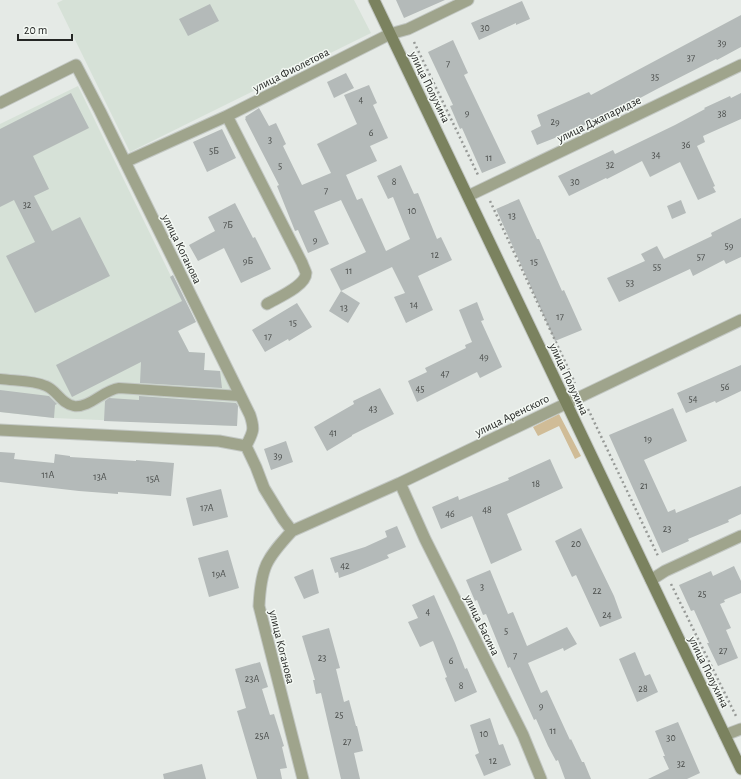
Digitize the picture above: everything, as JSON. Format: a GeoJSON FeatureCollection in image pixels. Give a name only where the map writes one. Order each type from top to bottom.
{"type":"FeatureCollection","features":[{"type":"Feature","properties":{"kind":"main road","name":"улица Полухина"},"geometry":{"type":"LineString","coordinates":[[374,0],[741,769]]}},
{"type":"Feature","properties":{"kind":"street","name":"улица Фиолетова"},"geometry":{"type":"LineString","coordinates":[[125,162],[227,116],[390,34],[408,29],[468,0]]}},
{"type":"Feature","properties":{"kind":"street","name":"улица Коганова"},"geometry":{"type":"LineString","coordinates":[[0,103],[76,65],[254,426],[246,446]]}},
{"type":"Feature","properties":{"kind":"street","name":"улица Джапаридзе"},"geometry":{"type":"LineString","coordinates":[[468,196],[741,66]]}},
{"type":"Feature","properties":{"kind":"street"},"geometry":{"type":"LineString","coordinates":[[227,116],[306,272],[304,281],[267,304]]}},
{"type":"Feature","properties":{"kind":"street","name":"улица Аренского"},"geometry":{"type":"LineString","coordinates":[[292,531],[400,483],[741,320]]}},
{"type":"Feature","properties":{"kind":"street"},"geometry":{"type":"LineString","coordinates":[[0,430],[219,440],[246,446],[264,488],[292,531]]}},
{"type":"Feature","properties":{"kind":"street","name":"улица Басина"},"geometry":{"type":"LineString","coordinates":[[400,483],[425,540],[523,734],[541,779]]}},
{"type":"Feature","properties":{"kind":"street","name":"улица Коганова"},"geometry":{"type":"LineString","coordinates":[[292,531],[270,557],[265,568],[260,585],[259,606],[303,779]]}},
{"type":"Feature","properties":{"kind":"street"},"geometry":{"type":"LineString","coordinates":[[651,580],[741,536]]}},
{"type":"Feature","properties":{"kind":"street"},"geometry":{"type":"LineString","coordinates":[[724,735],[739,724]]}},
{"type":"Feature","properties":{"kind":"lane"},"geometry":{"type":"LineString","coordinates":[[0,379],[46,385],[65,402],[74,406],[90,402],[112,389],[119,388],[240,396]]}},
{"type":"Feature","properties":{"kind":"path"},"geometry":{"type":"LineString","coordinates":[[408,29],[665,572],[739,724]]}},
{"type":"Feature","properties":{"kind":"shaded area"},"geometry":{"type":"Polygon","coordinates":[[[63,0],[354,0],[371,33],[130,152],[57,3],[63,0]]]}},
{"type":"Feature","properties":{"kind":"shaded area"},"geometry":{"type":"Polygon","coordinates":[[[78,86],[183,301],[167,309],[189,352],[205,353],[204,370],[221,371],[238,403],[237,426],[54,418],[0,412],[0,124],[78,86]]]}},
{"type":"Feature","properties":{"kind":"shaded area"},"geometry":{"type":"Polygon","coordinates":[[[559,414],[581,456],[575,459],[559,426],[538,436],[533,427],[559,414]]]}},
{"type":"Feature","properties":{"kind":"building"},"geometry":{"type":"Polygon","coordinates":[[[396,0],[445,0],[404,18],[396,0]]]}},
{"type":"Feature","properties":{"kind":"building"},"geometry":{"type":"Polygon","coordinates":[[[522,1],[530,19],[516,25],[516,23],[479,40],[471,23],[522,1]]]}},
{"type":"Feature","properties":{"kind":"building"},"geometry":{"type":"Polygon","coordinates":[[[210,4],[219,21],[188,36],[179,19],[210,4]]]}},
{"type":"Feature","properties":{"kind":"building"},"geometry":{"type":"Polygon","coordinates":[[[741,15],[741,47],[575,130],[537,145],[531,131],[541,126],[537,115],[589,92],[591,95],[741,15]]]}},
{"type":"Feature","properties":{"kind":"building"},"geometry":{"type":"Polygon","coordinates":[[[453,40],[468,73],[464,75],[506,163],[482,173],[462,128],[460,129],[450,106],[453,105],[428,52],[453,40]]]}},
{"type":"Feature","properties":{"kind":"building"},"geometry":{"type":"Polygon","coordinates":[[[346,73],[354,88],[334,98],[327,82],[346,73]]]}},
{"type":"Feature","properties":{"kind":"building"},"geometry":{"type":"Polygon","coordinates":[[[369,85],[377,103],[373,105],[388,138],[370,146],[377,161],[346,175],[357,200],[362,198],[386,251],[410,239],[393,197],[388,199],[377,176],[401,165],[414,194],[418,193],[437,239],[441,237],[452,260],[418,276],[433,310],[406,323],[394,297],[405,293],[392,267],[341,291],[330,269],[366,252],[341,200],[314,211],[329,244],[308,253],[298,230],[295,231],[277,186],[279,185],[245,119],[245,117],[259,108],[269,126],[276,123],[286,144],[283,146],[302,185],[331,173],[317,144],[357,124],[344,95],[369,85]]]}},
{"type":"Feature","properties":{"kind":"building"},"geometry":{"type":"Polygon","coordinates":[[[71,93],[89,128],[33,156],[49,189],[34,196],[52,231],[80,217],[110,276],[35,313],[6,256],[35,242],[14,200],[0,207],[0,129],[71,93]]]}},
{"type":"Feature","properties":{"kind":"building"},"geometry":{"type":"Polygon","coordinates":[[[741,93],[741,119],[703,136],[705,142],[697,146],[715,186],[713,187],[716,192],[698,200],[680,162],[650,177],[642,161],[569,196],[558,176],[613,150],[615,154],[675,125],[705,109],[704,108],[730,96],[731,98],[741,93]]]}},
{"type":"Feature","properties":{"kind":"building"},"geometry":{"type":"Polygon","coordinates":[[[222,129],[236,158],[207,172],[193,142],[222,129]]]}},
{"type":"Feature","properties":{"kind":"building"},"geometry":{"type":"Polygon","coordinates":[[[519,199],[582,330],[555,341],[496,209],[519,199]]]}},
{"type":"Feature","properties":{"kind":"building"},"geometry":{"type":"Polygon","coordinates":[[[681,200],[686,213],[672,219],[667,206],[681,200]]]}},
{"type":"Feature","properties":{"kind":"building"},"geometry":{"type":"Polygon","coordinates":[[[235,203],[253,238],[255,237],[271,269],[241,283],[224,248],[198,261],[189,245],[215,231],[208,217],[235,203]]]}},
{"type":"Feature","properties":{"kind":"building"},"geometry":{"type":"Polygon","coordinates":[[[741,218],[741,257],[726,264],[724,260],[693,276],[690,269],[619,302],[607,278],[645,261],[641,254],[657,246],[664,259],[712,236],[711,233],[741,218]]]}},
{"type":"Feature","properties":{"kind":"building"},"geometry":{"type":"Polygon","coordinates":[[[173,275],[196,322],[178,331],[189,352],[205,353],[204,370],[220,371],[222,388],[140,383],[141,362],[72,397],[56,365],[182,301],[170,277],[173,275]]]}},
{"type":"Feature","properties":{"kind":"building"},"geometry":{"type":"Polygon","coordinates":[[[341,291],[360,303],[348,323],[329,311],[341,291]]]}},
{"type":"Feature","properties":{"kind":"building"},"geometry":{"type":"Polygon","coordinates":[[[477,302],[484,320],[481,321],[502,367],[480,378],[477,372],[417,402],[408,381],[427,372],[425,368],[466,348],[465,345],[472,342],[459,310],[477,302]]]}},
{"type":"Feature","properties":{"kind":"building"},"geometry":{"type":"Polygon","coordinates":[[[297,303],[312,327],[289,341],[288,339],[265,352],[252,330],[297,303]]]}},
{"type":"Feature","properties":{"kind":"building"},"geometry":{"type":"Polygon","coordinates":[[[741,365],[741,391],[716,403],[715,401],[686,413],[677,393],[741,365]]]}},
{"type":"Feature","properties":{"kind":"building"},"geometry":{"type":"Polygon","coordinates":[[[380,388],[394,414],[352,435],[327,451],[314,427],[354,404],[353,401],[380,388]]]}},
{"type":"Feature","properties":{"kind":"building"},"geometry":{"type":"Polygon","coordinates":[[[0,390],[49,396],[57,404],[55,405],[54,418],[0,412],[0,390]]]}},
{"type":"Feature","properties":{"kind":"building"},"geometry":{"type":"Polygon","coordinates":[[[139,396],[236,403],[238,406],[237,426],[104,421],[105,401],[109,398],[139,400],[139,396]]]}},
{"type":"Feature","properties":{"kind":"building"},"geometry":{"type":"Polygon","coordinates":[[[673,408],[687,441],[644,460],[668,512],[675,509],[676,513],[741,486],[741,514],[728,520],[729,522],[688,539],[689,541],[662,553],[609,435],[673,408]]]}},
{"type":"Feature","properties":{"kind":"building"},"geometry":{"type":"Polygon","coordinates":[[[286,441],[293,462],[271,470],[264,449],[286,441]]]}},
{"type":"Feature","properties":{"kind":"building"},"geometry":{"type":"Polygon","coordinates":[[[0,452],[15,453],[14,459],[54,463],[55,454],[70,457],[174,463],[171,496],[79,491],[0,482],[0,452]]]}},
{"type":"Feature","properties":{"kind":"building"},"geometry":{"type":"Polygon","coordinates":[[[550,459],[563,488],[507,514],[522,550],[491,564],[472,516],[441,529],[432,507],[458,496],[459,500],[509,480],[508,478],[550,459]]]}},
{"type":"Feature","properties":{"kind":"building"},"geometry":{"type":"Polygon","coordinates":[[[221,489],[228,517],[193,526],[186,498],[221,489]]]}},
{"type":"Feature","properties":{"kind":"building"},"geometry":{"type":"Polygon","coordinates":[[[397,526],[406,547],[387,555],[389,558],[339,578],[338,572],[335,573],[330,558],[365,547],[387,537],[385,531],[397,526]]]}},
{"type":"Feature","properties":{"kind":"building"},"geometry":{"type":"Polygon","coordinates":[[[581,528],[614,596],[622,618],[600,627],[576,575],[572,577],[555,541],[581,528]]]}},
{"type":"Feature","properties":{"kind":"building"},"geometry":{"type":"Polygon","coordinates":[[[228,550],[239,588],[209,597],[198,558],[228,550]]]}},
{"type":"Feature","properties":{"kind":"building"},"geometry":{"type":"Polygon","coordinates":[[[734,566],[741,581],[741,593],[724,600],[725,602],[720,604],[731,628],[726,630],[738,658],[718,666],[694,610],[691,611],[679,585],[711,571],[713,576],[734,566]]]}},
{"type":"Feature","properties":{"kind":"building"},"geometry":{"type":"Polygon","coordinates":[[[313,569],[319,593],[304,599],[294,577],[313,569]]]}},
{"type":"Feature","properties":{"kind":"building"},"geometry":{"type":"Polygon","coordinates":[[[490,570],[508,614],[513,612],[527,646],[567,627],[577,644],[564,651],[563,648],[528,663],[541,693],[547,690],[570,740],[571,739],[582,762],[584,762],[591,779],[565,779],[558,760],[556,761],[536,719],[534,720],[510,667],[508,668],[486,614],[483,615],[477,600],[475,601],[466,580],[490,570]]]}},
{"type":"Feature","properties":{"kind":"building"},"geometry":{"type":"Polygon","coordinates":[[[434,595],[465,669],[467,668],[477,692],[455,702],[445,678],[447,677],[433,641],[420,647],[408,622],[418,618],[412,605],[434,595]]]}},
{"type":"Feature","properties":{"kind":"building"},"geometry":{"type":"Polygon","coordinates":[[[329,628],[340,668],[336,669],[344,702],[349,700],[363,751],[354,753],[360,779],[341,779],[321,693],[316,694],[313,680],[315,680],[302,636],[329,628]]]}},
{"type":"Feature","properties":{"kind":"building"},"geometry":{"type":"Polygon","coordinates":[[[635,652],[645,676],[650,674],[658,692],[637,702],[619,659],[635,652]]]}},
{"type":"Feature","properties":{"kind":"building"},"geometry":{"type":"Polygon","coordinates":[[[260,662],[268,687],[262,689],[270,715],[274,714],[284,746],[282,747],[287,768],[280,769],[282,779],[257,779],[237,711],[246,708],[235,669],[260,662]]]}},
{"type":"Feature","properties":{"kind":"building"},"geometry":{"type":"Polygon","coordinates":[[[490,718],[499,745],[503,744],[511,765],[484,776],[475,755],[479,753],[470,725],[490,718]]]}},
{"type":"Feature","properties":{"kind":"building"},"geometry":{"type":"Polygon","coordinates":[[[678,722],[700,773],[687,779],[648,779],[669,769],[655,731],[678,722]]]}},
{"type":"Feature","properties":{"kind":"building"},"geometry":{"type":"Polygon","coordinates":[[[202,764],[206,779],[164,779],[163,774],[202,764]]]}}]}
